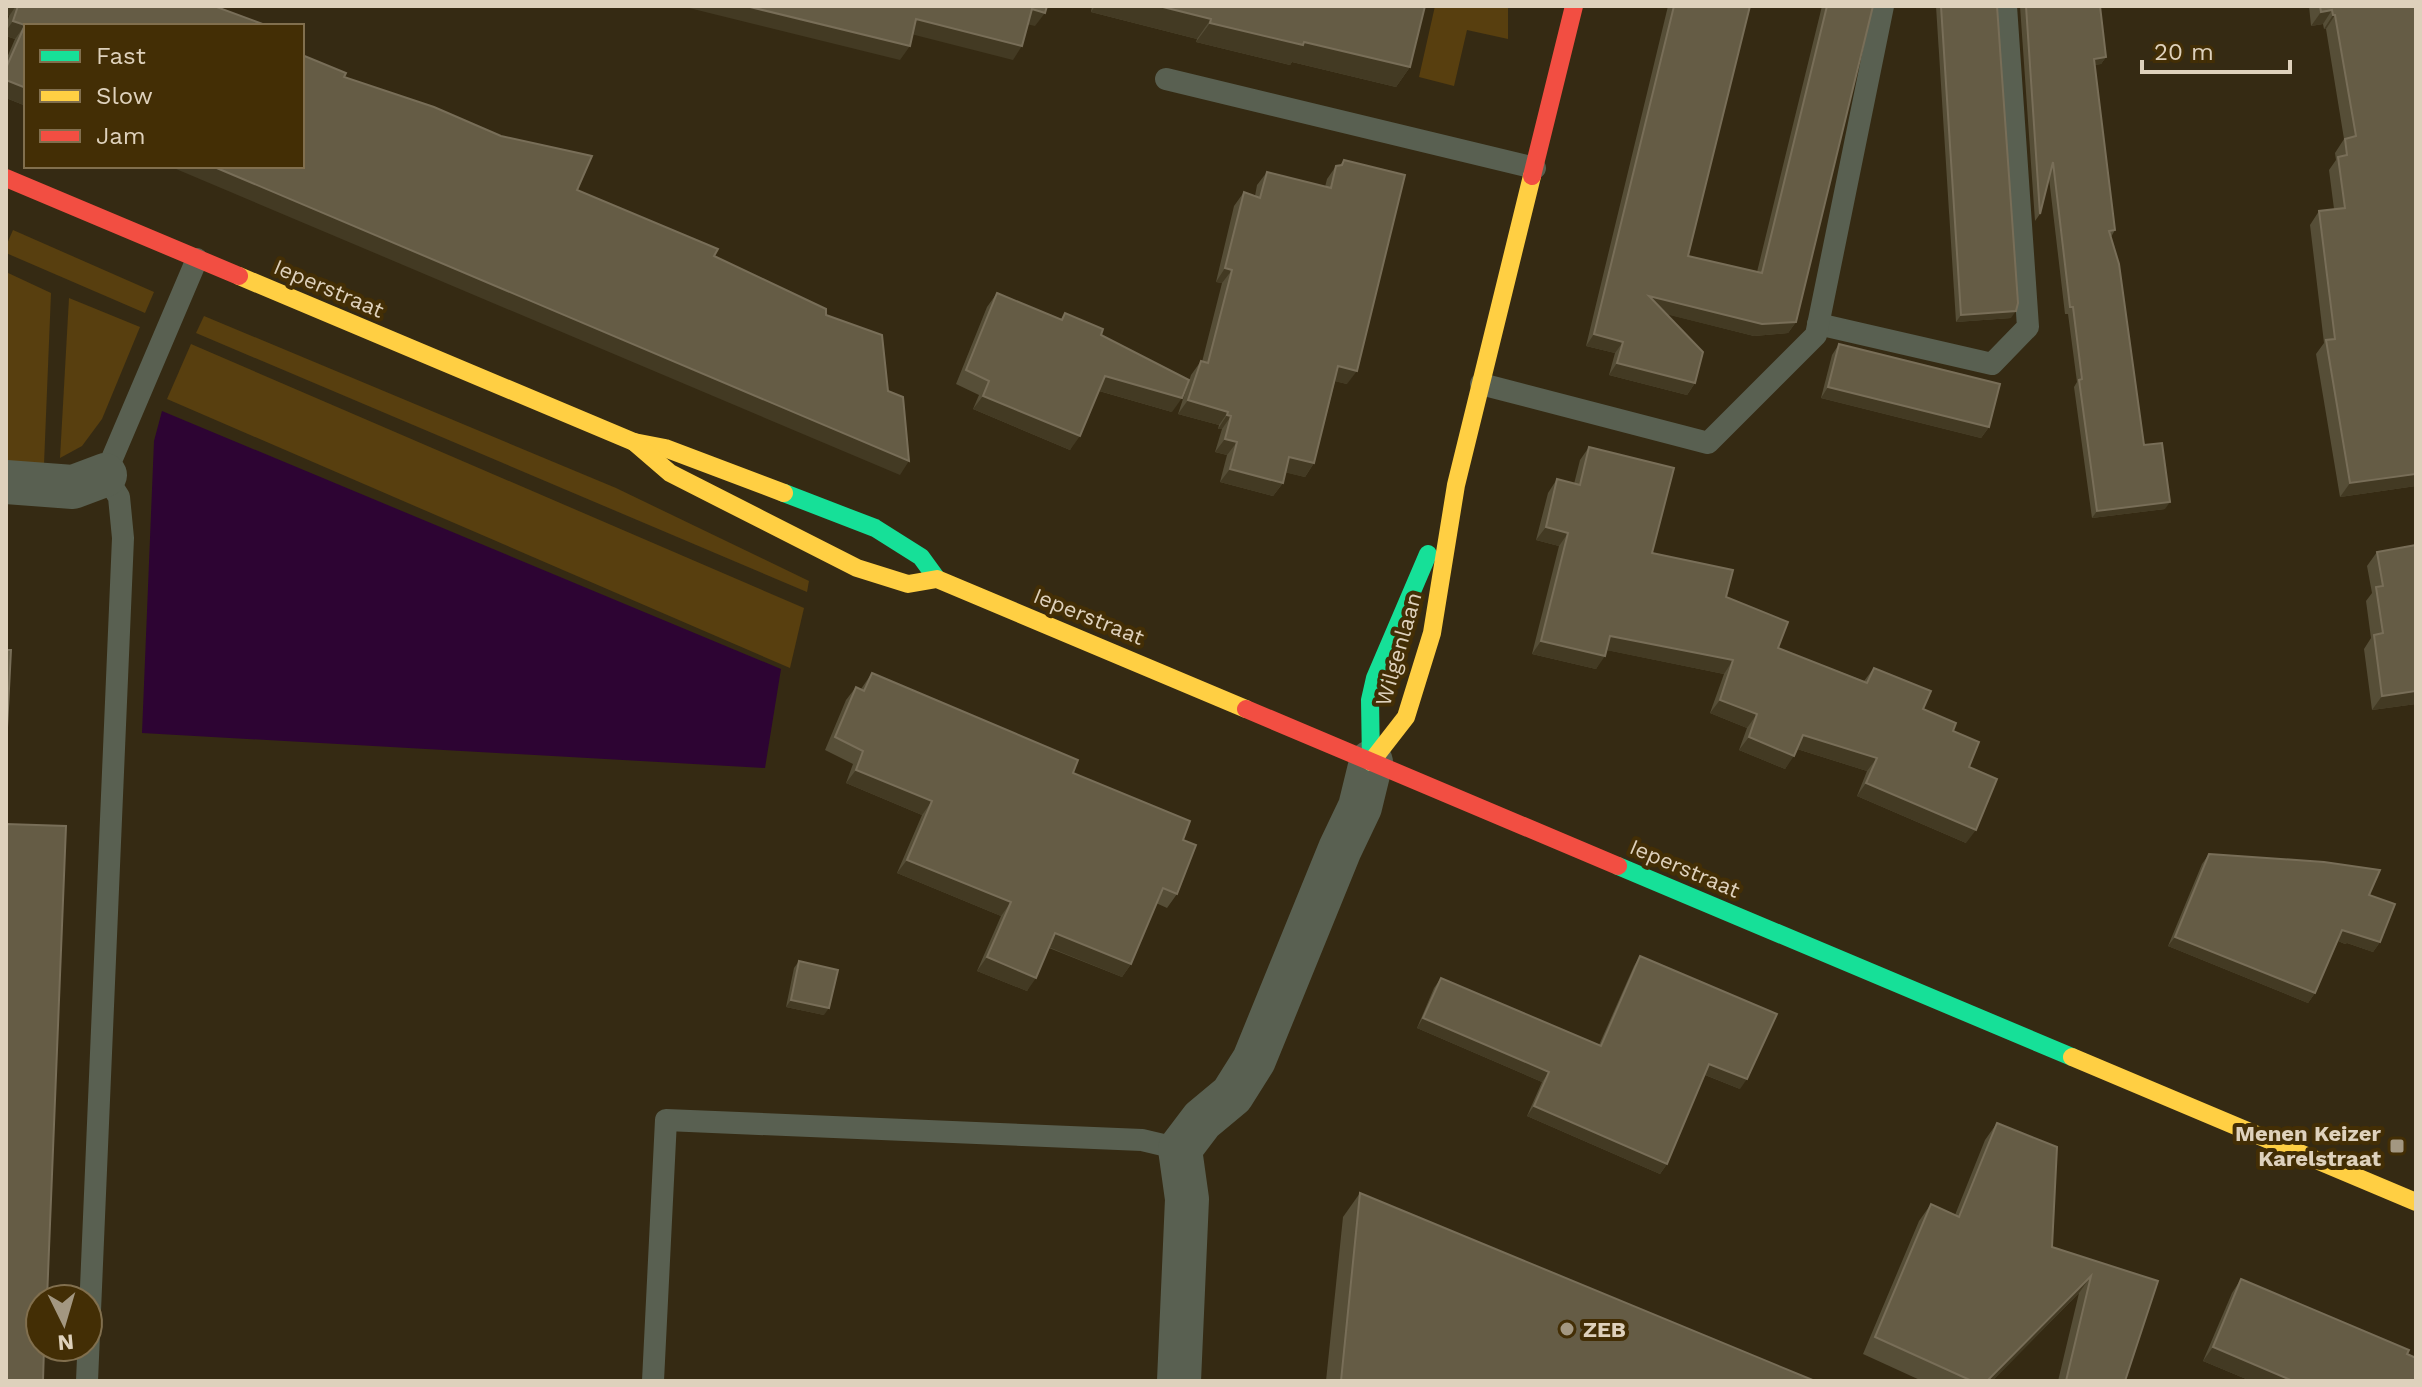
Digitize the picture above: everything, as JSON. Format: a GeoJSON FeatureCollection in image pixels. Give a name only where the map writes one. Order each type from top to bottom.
{"type":"FeatureCollection","features":[{"type":"Feature","properties":{"kind":"street","name":"Wilgenlaan"},"geometry":{"type":"LineString","coordinates":[[1371,762],[1406,717],[1432,633],[1456,485],[1574,6]]}},
{"type":"Feature","properties":{"kind":"street","name":"Ieperstraat"},"geometry":{"type":"LineString","coordinates":[[6,178],[634,442],[665,448],[875,528],[921,557],[937,579],[2416,1202]]}},
{"type":"Feature","properties":{"kind":"street","name":"Ieperstraat"},"geometry":{"type":"LineString","coordinates":[[634,442],[670,473],[857,568],[908,584],[937,579]]}},
{"type":"Feature","properties":{"kind":"street"},"geometry":{"type":"LineString","coordinates":[[6,482],[73,487],[105,475]]}},
{"type":"Feature","properties":{"kind":"street","name":"Wilgenlaan"},"geometry":{"type":"LineString","coordinates":[[1371,762],[1370,700],[1375,678],[1456,485]]}},
{"type":"Feature","properties":{"kind":"street"},"geometry":{"type":"LineString","coordinates":[[1179,1381],[1187,1199],[1180,1149],[1202,1120],[1232,1095],[1254,1060],[1360,807],[1371,762]]}},
{"type":"Feature","properties":{"kind":"lane"},"geometry":{"type":"LineString","coordinates":[[1481,384],[1708,443],[1816,335],[1883,6]]}},
{"type":"Feature","properties":{"kind":"lane"},"geometry":{"type":"LineString","coordinates":[[1818,324],[1992,364],[2028,327],[2006,6]]}},
{"type":"Feature","properties":{"kind":"lane"},"geometry":{"type":"LineString","coordinates":[[1166,79],[1535,168]]}},
{"type":"Feature","properties":{"kind":"lane"},"geometry":{"type":"LineString","coordinates":[[87,1381],[123,538],[119,497],[105,475],[197,259]]}},
{"type":"Feature","properties":{"kind":"lane"},"geometry":{"type":"LineString","coordinates":[[653,1381],[666,1120],[1142,1140],[1180,1149]]}},
{"type":"Feature","properties":{"kind":"shaded area"},"geometry":{"type":"Polygon","coordinates":[[[1435,6],[1508,7],[1508,39],[1467,30],[1454,86],[1419,77],[1435,6]]]}},
{"type":"Feature","properties":{"kind":"shaded area"},"geometry":{"type":"Polygon","coordinates":[[[13,230],[154,292],[145,313],[6,253],[13,230]]]}},
{"type":"Feature","properties":{"kind":"shaded area"},"geometry":{"type":"Polygon","coordinates":[[[6,272],[51,293],[44,464],[6,462],[6,272]]]}},
{"type":"Feature","properties":{"kind":"shaded area"},"geometry":{"type":"Polygon","coordinates":[[[69,298],[140,327],[102,419],[82,446],[60,458],[69,298]]]}},
{"type":"Feature","properties":{"kind":"shaded area"},"geometry":{"type":"Polygon","coordinates":[[[204,316],[616,488],[809,581],[807,592],[196,333],[204,316]]]}},
{"type":"Feature","properties":{"kind":"shaded area"},"geometry":{"type":"Polygon","coordinates":[[[191,344],[804,608],[790,668],[167,399],[191,344]]]}},
{"type":"Feature","properties":{"kind":"shaded area"},"geometry":{"type":"Polygon","coordinates":[[[162,411],[781,669],[765,768],[142,733],[154,441],[162,411]]]}},
{"type":"Feature","properties":{"kind":"building"},"geometry":{"type":"Polygon","coordinates":[[[18,6],[214,6],[263,24],[24,25],[13,21],[18,6]]]}},
{"type":"Feature","properties":{"kind":"building"},"geometry":{"type":"Polygon","coordinates":[[[746,6],[1047,6],[1045,13],[1032,9],[1022,46],[916,19],[910,46],[746,6]]]}},
{"type":"Feature","properties":{"kind":"building"},"geometry":{"type":"Polygon","coordinates":[[[1159,6],[1425,6],[1410,67],[1210,23],[1211,19],[1159,6]]]}},
{"type":"Feature","properties":{"kind":"building"},"geometry":{"type":"Polygon","coordinates":[[[1674,6],[1750,6],[1688,256],[1762,273],[1827,6],[1873,6],[1796,322],[1762,324],[1649,296],[1703,352],[1695,383],[1617,363],[1623,342],[1594,334],[1674,6]]]}},
{"type":"Feature","properties":{"kind":"building"},"geometry":{"type":"Polygon","coordinates":[[[1941,6],[1997,6],[2018,303],[2016,311],[1961,315],[1941,6]]]}},
{"type":"Feature","properties":{"kind":"building"},"geometry":{"type":"Polygon","coordinates":[[[2026,6],[2100,6],[2106,57],[2094,59],[2115,230],[2109,231],[2119,264],[2144,445],[2162,443],[2170,502],[2097,511],[2053,162],[2040,214],[2026,6]]]}},
{"type":"Feature","properties":{"kind":"building"},"geometry":{"type":"Polygon","coordinates":[[[2320,6],[2416,6],[2416,474],[2350,483],[2326,340],[2335,339],[2319,211],[2345,208],[2338,157],[2347,155],[2345,139],[2356,136],[2335,15],[2332,10],[2321,12],[2320,6]]]}},
{"type":"Feature","properties":{"kind":"building"},"geometry":{"type":"Polygon","coordinates":[[[24,27],[24,87],[6,80],[6,68],[24,27]]]}},
{"type":"Feature","properties":{"kind":"building"},"geometry":{"type":"Polygon","coordinates":[[[304,56],[346,73],[344,77],[434,107],[501,136],[592,156],[577,190],[718,249],[714,256],[826,309],[826,315],[882,335],[888,391],[903,397],[909,461],[217,168],[304,168],[304,56]]]}},
{"type":"Feature","properties":{"kind":"building"},"geometry":{"type":"Polygon","coordinates":[[[1344,160],[1405,175],[1357,371],[1338,366],[1314,463],[1289,457],[1283,483],[1230,469],[1237,442],[1225,439],[1231,416],[1227,415],[1228,412],[1188,400],[1201,361],[1208,363],[1232,270],[1225,268],[1244,192],[1260,198],[1267,172],[1331,188],[1336,166],[1342,165],[1344,160]]]}},
{"type":"Feature","properties":{"kind":"building"},"geometry":{"type":"Polygon","coordinates":[[[997,293],[1062,320],[1065,313],[1103,329],[1101,335],[1189,380],[1182,398],[1105,376],[1080,436],[983,396],[989,381],[966,370],[997,293]]]}},
{"type":"Feature","properties":{"kind":"building"},"geometry":{"type":"Polygon","coordinates":[[[1839,344],[2000,384],[1989,427],[1828,387],[1839,344]]]}},
{"type":"Feature","properties":{"kind":"building"},"geometry":{"type":"Polygon","coordinates":[[[1589,447],[1674,468],[1652,553],[1733,570],[1726,597],[1788,622],[1778,648],[1867,683],[1874,668],[1931,691],[1923,709],[1956,723],[1953,731],[1979,742],[1969,767],[1997,779],[1976,830],[1866,783],[1877,758],[1803,735],[1794,756],[1749,737],[1757,714],[1720,700],[1733,660],[1610,636],[1605,656],[1541,641],[1568,533],[1546,527],[1557,479],[1580,485],[1589,447]]]}},
{"type":"Feature","properties":{"kind":"building"},"geometry":{"type":"Polygon","coordinates":[[[2416,545],[2416,691],[2382,696],[2374,635],[2383,633],[2376,587],[2383,586],[2377,552],[2416,545]]]}},
{"type":"Feature","properties":{"kind":"building"},"geometry":{"type":"Polygon","coordinates":[[[6,650],[11,650],[6,747],[6,650]]]}},
{"type":"Feature","properties":{"kind":"building"},"geometry":{"type":"Polygon","coordinates":[[[872,673],[1078,760],[1073,773],[1190,821],[1183,840],[1196,845],[1177,894],[1163,888],[1131,964],[1055,933],[1036,978],[987,957],[1011,902],[907,860],[932,801],[856,770],[863,751],[835,737],[856,687],[864,691],[872,673]]]}},
{"type":"Feature","properties":{"kind":"building"},"geometry":{"type":"Polygon","coordinates":[[[6,824],[66,826],[48,1283],[24,1283],[24,1363],[44,1363],[43,1381],[6,1381],[6,824]]]}},
{"type":"Feature","properties":{"kind":"building"},"geometry":{"type":"Polygon","coordinates":[[[2209,854],[2324,862],[2380,870],[2369,895],[2395,904],[2380,942],[2342,930],[2315,993],[2175,937],[2209,854]]]}},
{"type":"Feature","properties":{"kind":"building"},"geometry":{"type":"Polygon","coordinates":[[[1640,956],[1777,1014],[1747,1079],[1709,1064],[1667,1164],[1534,1106],[1549,1072],[1423,1018],[1441,978],[1601,1046],[1640,956]]]}},
{"type":"Feature","properties":{"kind":"building"},"geometry":{"type":"Polygon","coordinates":[[[799,961],[838,970],[829,1008],[791,1000],[799,961]]]}},
{"type":"Feature","properties":{"kind":"building"},"geometry":{"type":"Polygon","coordinates":[[[1997,1123],[2057,1147],[2052,1247],[2158,1281],[2125,1381],[2066,1381],[2091,1276],[1987,1381],[1972,1381],[1875,1337],[1931,1204],[1959,1217],[1997,1123]]]}},
{"type":"Feature","properties":{"kind":"building"},"geometry":{"type":"Polygon","coordinates":[[[1360,1193],[1815,1381],[1341,1381],[1360,1193]]]}},
{"type":"Feature","properties":{"kind":"building"},"geometry":{"type":"Polygon","coordinates":[[[2241,1279],[2409,1350],[2407,1354],[2416,1358],[2416,1381],[2293,1381],[2213,1347],[2241,1279]]]}},
{"type":"Feature","properties":{"kind":"traffic: fast"},"geometry":{"type":"LineString","coordinates":[[784,493],[875,528],[921,557],[937,579]]}},
{"type":"Feature","properties":{"kind":"traffic: fast"},"geometry":{"type":"LineString","coordinates":[[1371,762],[1370,700],[1375,678],[1428,554]]}},
{"type":"Feature","properties":{"kind":"traffic: fast"},"geometry":{"type":"LineString","coordinates":[[1618,866],[2072,1057]]}},
{"type":"Feature","properties":{"kind":"traffic: slow"},"geometry":{"type":"LineString","coordinates":[[1371,762],[1406,717],[1432,633],[1456,485],[1532,176]]}},
{"type":"Feature","properties":{"kind":"traffic: slow"},"geometry":{"type":"LineString","coordinates":[[239,276],[634,442],[665,448],[784,493]]}},
{"type":"Feature","properties":{"kind":"traffic: slow"},"geometry":{"type":"LineString","coordinates":[[634,442],[670,473],[857,568],[908,584],[937,579],[1246,709]]}},
{"type":"Feature","properties":{"kind":"traffic: slow"},"geometry":{"type":"LineString","coordinates":[[2072,1057],[2416,1202]]}},
{"type":"Feature","properties":{"kind":"traffic: jam"},"geometry":{"type":"LineString","coordinates":[[1532,176],[1574,6]]}},
{"type":"Feature","properties":{"kind":"traffic: jam"},"geometry":{"type":"LineString","coordinates":[[6,178],[239,276]]}},
{"type":"Feature","properties":{"kind":"traffic: jam"},"geometry":{"type":"LineString","coordinates":[[1246,709],[1618,866]]}},
{"type":"Feature","properties":{"kind":"place","name":"Menen Keizer Karelstraat"},"geometry":{"type":"Point","coordinates":[2397,1146]}},
{"type":"Feature","properties":{"kind":"place","name":"ZEB"},"geometry":{"type":"Point","coordinates":[1567,1329]}}]}
